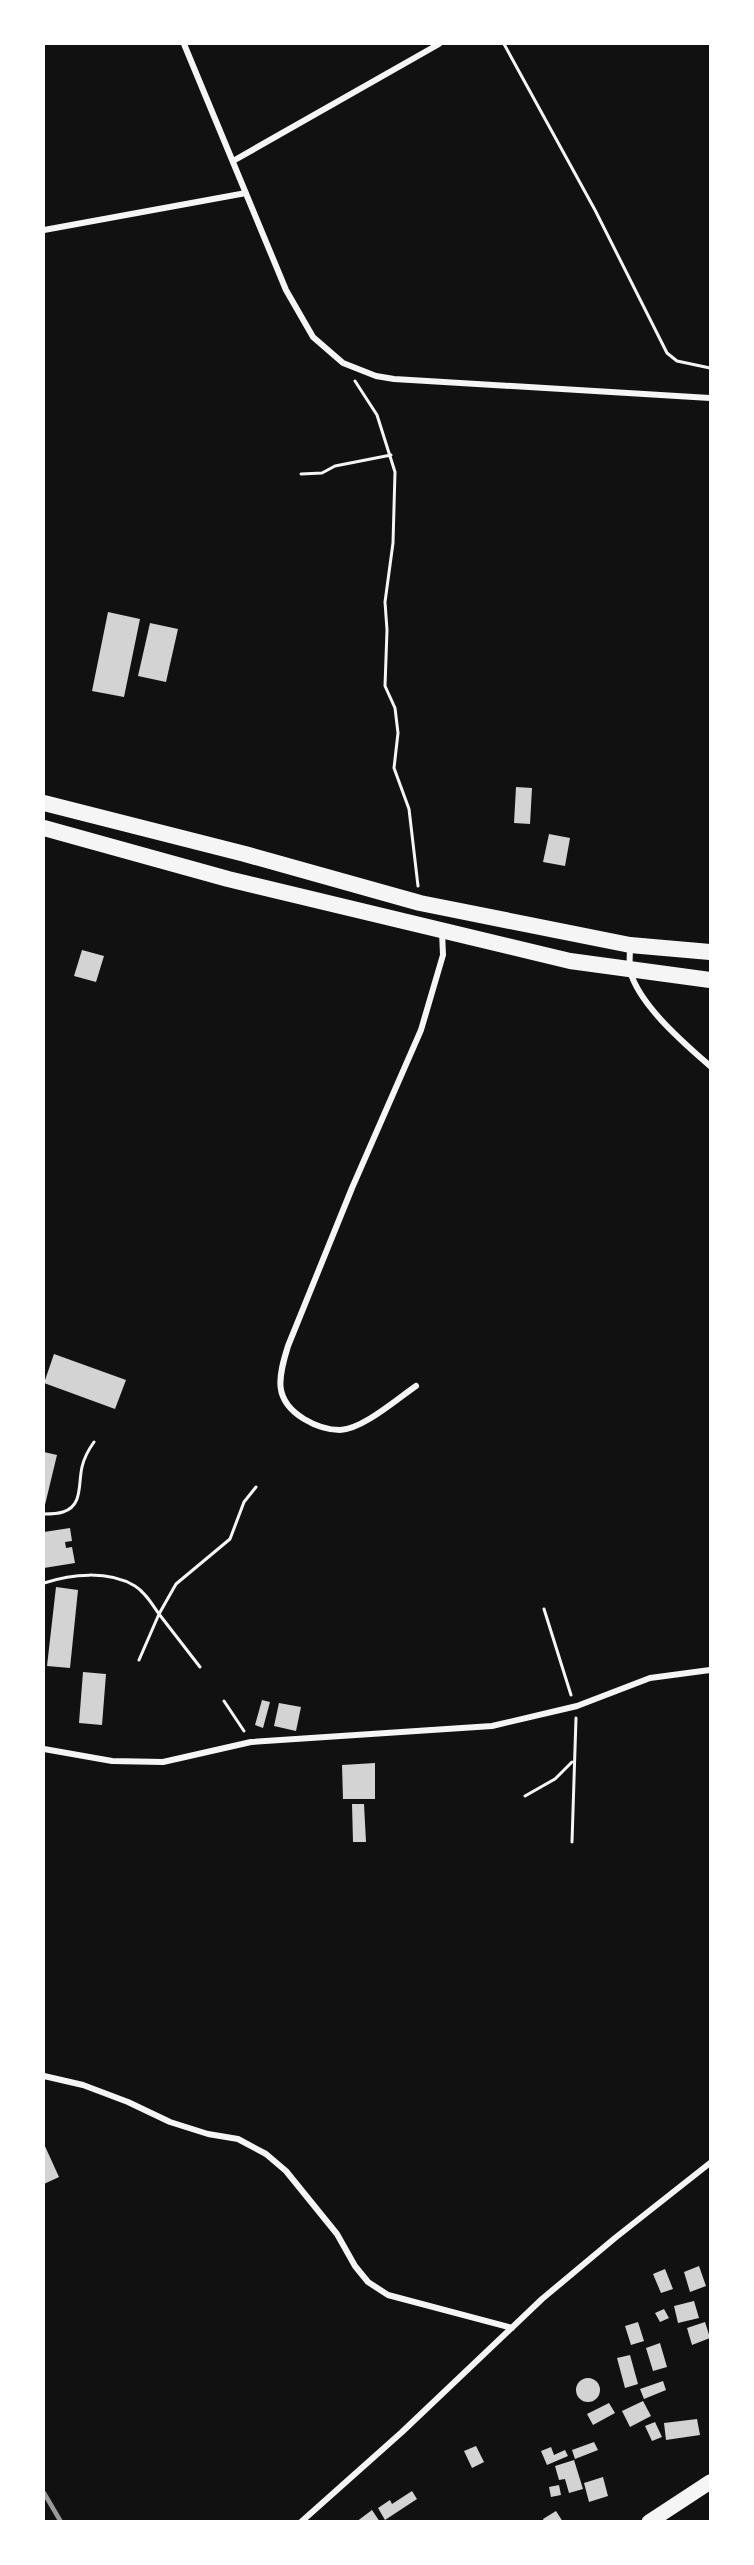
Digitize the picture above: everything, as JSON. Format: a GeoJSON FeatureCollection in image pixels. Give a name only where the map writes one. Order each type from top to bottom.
{"type":"FeatureCollection","features":[{"type":"Feature","properties":{"kind":"highway"},"geometry":{"type":"LineString","coordinates":[[44,803],[245,854],[420,903],[630,945],[711,952]]}},
{"type":"Feature","properties":{"kind":"highway"},"geometry":{"type":"LineString","coordinates":[[44,828],[228,879],[570,961],[711,980]]}},
{"type":"Feature","properties":{"kind":"main road"},"geometry":{"type":"LineString","coordinates":[[649,2522],[711,2482]]}},
{"type":"Feature","properties":{"kind":"street"},"geometry":{"type":"LineString","coordinates":[[184,44],[286,290],[313,337],[343,363],[376,376],[394,379],[711,398]]}},
{"type":"Feature","properties":{"kind":"street"},"geometry":{"type":"LineString","coordinates":[[233,161],[439,44]]}},
{"type":"Feature","properties":{"kind":"street"},"geometry":{"type":"LineString","coordinates":[[44,230],[246,193]]}},
{"type":"Feature","properties":{"kind":"street"},"geometry":{"type":"LineString","coordinates":[[416,1386],[372,1416],[340,1430],[313,1425],[292,1412],[284,1401],[280,1385],[281,1368],[288,1346],[352,1188],[421,1030],[443,955],[442,931]]}},
{"type":"Feature","properties":{"kind":"street"},"geometry":{"type":"LineString","coordinates":[[630,945],[630,970],[637,986],[662,1022],[711,1066]]}},
{"type":"Feature","properties":{"kind":"street"},"geometry":{"type":"LineString","coordinates":[[44,1749],[112,1761],[163,1762],[251,1742],[492,1726],[577,1706],[650,1678],[711,1670]]}},
{"type":"Feature","properties":{"kind":"street"},"geometry":{"type":"LineString","coordinates":[[44,2076],[83,2085],[128,2102],[170,2122],[208,2134],[238,2139],[257,2149],[286,2171],[337,2234],[355,2266],[368,2282],[388,2295],[433,2305],[512,2328]]}},
{"type":"Feature","properties":{"kind":"street"},"geometry":{"type":"LineString","coordinates":[[301,2522],[402,2432],[512,2328],[615,2238],[711,2163]]}},
{"type":"Feature","properties":{"kind":"path"},"geometry":{"type":"LineString","coordinates":[[504,44],[595,210],[667,352],[677,361],[711,368]]}},
{"type":"Feature","properties":{"kind":"path"},"geometry":{"type":"LineString","coordinates":[[343,363],[377,416],[395,472],[395,514],[385,602],[387,639],[385,686],[395,708],[398,733],[394,768],[409,809],[420,903]]}},
{"type":"Feature","properties":{"kind":"path"},"geometry":{"type":"LineString","coordinates":[[301,474],[322,473],[335,466],[391,456]]}},
{"type":"Feature","properties":{"kind":"path"},"geometry":{"type":"LineString","coordinates":[[44,1515],[63,1512],[73,1506],[79,1497],[82,1467],[94,1442]]}},
{"type":"Feature","properties":{"kind":"path"},"geometry":{"type":"LineString","coordinates":[[139,1660],[159,1614],[176,1584],[230,1539],[244,1502],[256,1487]]}},
{"type":"Feature","properties":{"kind":"path"},"geometry":{"type":"LineString","coordinates":[[44,1583],[68,1575],[109,1577],[135,1586],[148,1598],[200,1666]]}},
{"type":"Feature","properties":{"kind":"path"},"geometry":{"type":"LineString","coordinates":[[544,1609],[569,1692],[577,1706],[573,1760],[572,1842]]}},
{"type":"Feature","properties":{"kind":"path"},"geometry":{"type":"LineString","coordinates":[[224,1701],[251,1742]]}},
{"type":"Feature","properties":{"kind":"path"},"geometry":{"type":"LineString","coordinates":[[525,1796],[555,1779],[573,1760]]}},
{"type":"Feature","properties":{"kind":"building"},"geometry":{"type":"Polygon","coordinates":[[[108,612],[140,619],[124,697],[92,691],[108,612]]]}},
{"type":"Feature","properties":{"kind":"building"},"geometry":{"type":"Polygon","coordinates":[[[150,623],[178,629],[166,682],[138,676],[150,623]]]}},
{"type":"Feature","properties":{"kind":"building"},"geometry":{"type":"Polygon","coordinates":[[[516,787],[532,788],[530,824],[514,823],[516,787]]]}},
{"type":"Feature","properties":{"kind":"building"},"geometry":{"type":"Polygon","coordinates":[[[549,834],[570,838],[565,866],[543,862],[549,834]]]}},
{"type":"Feature","properties":{"kind":"building"},"geometry":{"type":"Polygon","coordinates":[[[82,950],[104,956],[96,982],[74,976],[82,950]]]}},
{"type":"Feature","properties":{"kind":"building"},"geometry":{"type":"Polygon","coordinates":[[[54,1354],[126,1380],[115,1409],[44,1383],[54,1354]]]}},
{"type":"Feature","properties":{"kind":"building"},"geometry":{"type":"Polygon","coordinates":[[[44,1452],[57,1455],[44,1509],[44,1452]]]}},
{"type":"Feature","properties":{"kind":"building"},"geometry":{"type":"Polygon","coordinates":[[[70,1528],[72,1541],[65,1542],[66,1548],[72,1547],[75,1563],[44,1568],[44,1532],[70,1528]]]}},
{"type":"Feature","properties":{"kind":"building"},"geometry":{"type":"Polygon","coordinates":[[[56,1587],[78,1590],[70,1668],[47,1666],[56,1587]]]}},
{"type":"Feature","properties":{"kind":"building"},"geometry":{"type":"Polygon","coordinates":[[[83,1672],[106,1674],[102,1725],[79,1723],[83,1672]]]}},
{"type":"Feature","properties":{"kind":"building"},"geometry":{"type":"Polygon","coordinates":[[[262,1700],[270,1702],[263,1728],[255,1725],[262,1700]]]}},
{"type":"Feature","properties":{"kind":"building"},"geometry":{"type":"Polygon","coordinates":[[[279,1703],[301,1707],[296,1731],[274,1726],[279,1703]]]}},
{"type":"Feature","properties":{"kind":"building"},"geometry":{"type":"Polygon","coordinates":[[[375,1763],[375,1799],[343,1799],[342,1765],[375,1763]]]}},
{"type":"Feature","properties":{"kind":"building"},"geometry":{"type":"Polygon","coordinates":[[[352,1804],[364,1804],[366,1842],[353,1842],[352,1804]]]}},
{"type":"Feature","properties":{"kind":"building"},"geometry":{"type":"Polygon","coordinates":[[[44,2144],[59,2177],[44,2184],[44,2144]]]}},
{"type":"Feature","properties":{"kind":"building"},"geometry":{"type":"Polygon","coordinates":[[[699,2266],[706,2286],[690,2292],[684,2272],[699,2266]]]}},
{"type":"Feature","properties":{"kind":"building"},"geometry":{"type":"Polygon","coordinates":[[[665,2269],[673,2289],[661,2293],[653,2274],[665,2269]]]}},
{"type":"Feature","properties":{"kind":"building"},"geometry":{"type":"Polygon","coordinates":[[[694,2301],[699,2318],[678,2323],[674,2306],[694,2301]]]}},
{"type":"Feature","properties":{"kind":"building"},"geometry":{"type":"Polygon","coordinates":[[[664,2309],[669,2318],[660,2322],[655,2313],[664,2309]]]}},
{"type":"Feature","properties":{"kind":"building"},"geometry":{"type":"Polygon","coordinates":[[[638,2322],[644,2341],[631,2345],[625,2326],[638,2322]]]}},
{"type":"Feature","properties":{"kind":"building"},"geometry":{"type":"Polygon","coordinates":[[[705,2322],[710,2338],[692,2345],[687,2328],[705,2322]]]}},
{"type":"Feature","properties":{"kind":"building"},"geometry":{"type":"Polygon","coordinates":[[[660,2343],[667,2367],[653,2371],[646,2348],[660,2343]]]}},
{"type":"Feature","properties":{"kind":"building"},"geometry":{"type":"Polygon","coordinates":[[[630,2355],[638,2384],[625,2388],[617,2358],[630,2355]]]}},
{"type":"Feature","properties":{"kind":"building"},"geometry":{"type":"Polygon","coordinates":[[[588,2378],[597,2381],[600,2390],[597,2399],[588,2402],[579,2399],[576,2390],[579,2381],[588,2378]]]}},
{"type":"Feature","properties":{"kind":"building"},"geometry":{"type":"Polygon","coordinates":[[[663,2381],[666,2390],[644,2399],[640,2389],[663,2381]]]}},
{"type":"Feature","properties":{"kind":"building"},"geometry":{"type":"Polygon","coordinates":[[[643,2401],[651,2416],[630,2427],[622,2411],[643,2401]]]}},
{"type":"Feature","properties":{"kind":"building"},"geometry":{"type":"Polygon","coordinates":[[[609,2403],[615,2413],[593,2425],[587,2414],[609,2403]]]}},
{"type":"Feature","properties":{"kind":"building"},"geometry":{"type":"Polygon","coordinates":[[[697,2419],[700,2435],[666,2440],[664,2423],[697,2419]]]}},
{"type":"Feature","properties":{"kind":"building"},"geometry":{"type":"Polygon","coordinates":[[[655,2422],[662,2437],[652,2441],[645,2426],[655,2422]]]}},
{"type":"Feature","properties":{"kind":"building"},"geometry":{"type":"Polygon","coordinates":[[[594,2442],[598,2450],[575,2459],[572,2450],[594,2442]]]}},
{"type":"Feature","properties":{"kind":"building"},"geometry":{"type":"Polygon","coordinates":[[[476,2446],[484,2462],[472,2468],[464,2451],[476,2446]]]}},
{"type":"Feature","properties":{"kind":"building"},"geometry":{"type":"Polygon","coordinates":[[[551,2447],[554,2455],[565,2450],[568,2456],[547,2465],[541,2451],[551,2447]]]}},
{"type":"Feature","properties":{"kind":"building"},"geometry":{"type":"Polygon","coordinates":[[[574,2460],[583,2489],[569,2493],[565,2479],[559,2480],[555,2466],[574,2460]]]}},
{"type":"Feature","properties":{"kind":"building"},"geometry":{"type":"Polygon","coordinates":[[[603,2477],[608,2496],[589,2502],[584,2483],[603,2477]]]}},
{"type":"Feature","properties":{"kind":"building"},"geometry":{"type":"Polygon","coordinates":[[[559,2485],[561,2495],[551,2497],[549,2487],[559,2485]]]}},
{"type":"Feature","properties":{"kind":"building"},"geometry":{"type":"Polygon","coordinates":[[[412,2491],[417,2499],[385,2520],[378,2508],[390,2500],[392,2504],[412,2491]]]}},
{"type":"Feature","properties":{"kind":"building"},"geometry":{"type":"Polygon","coordinates":[[[372,2510],[380,2522],[356,2522],[372,2510]]]}},
{"type":"Feature","properties":{"kind":"building"},"geometry":{"type":"Polygon","coordinates":[[[556,2511],[563,2522],[544,2522],[543,2519],[556,2511]]]}},
{"type":"Feature","properties":{"kind":"railway"},"geometry":{"type":"LineString","coordinates":[[44,2493],[61,2522]]}}]}
